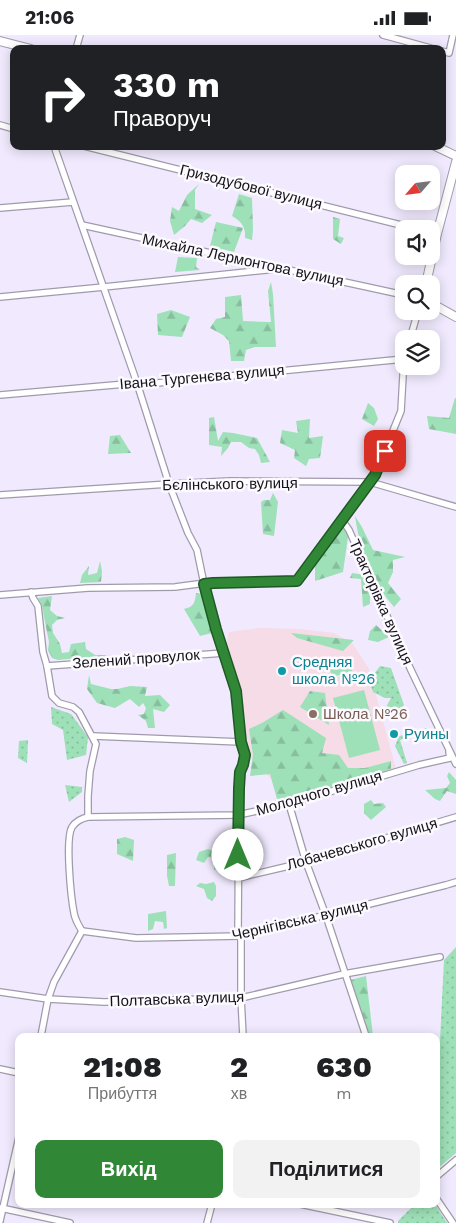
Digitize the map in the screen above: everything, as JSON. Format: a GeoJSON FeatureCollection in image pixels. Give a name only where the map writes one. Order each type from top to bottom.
{"type":"FeatureCollection","features":[{"type":"Feature","properties":{"kind":"main road"},"geometry":{"type":"LineString","coordinates":[[0,41],[15,45]]}},
{"type":"Feature","properties":{"kind":"main road"},"geometry":{"type":"LineString","coordinates":[[443,150],[456,156]]}},
{"type":"Feature","properties":{"kind":"main road"},"geometry":{"type":"LineString","coordinates":[[438,220],[456,163]]}},
{"type":"Feature","properties":{"kind":"main road"},"geometry":{"type":"LineString","coordinates":[[440,308],[456,317]]}},
{"type":"Feature","properties":{"kind":"street"},"geometry":{"type":"LineString","coordinates":[[383,35],[419,45]]}},
{"type":"Feature","properties":{"kind":"street"},"geometry":{"type":"LineString","coordinates":[[446,52],[453,35]]}},
{"type":"Feature","properties":{"kind":"street"},"geometry":{"type":"LineString","coordinates":[[55,150],[137,383],[169,484],[188,533],[197,550],[216,629],[236,691],[241,742],[245,755],[240,772],[238,815],[238,933],[241,937],[243,1033]]}},
{"type":"Feature","properties":{"kind":"street","name":"Гризодубової вулиця"},"geometry":{"type":"LineString","coordinates":[[100,150],[395,224]]}},
{"type":"Feature","properties":{"kind":"street"},"geometry":{"type":"LineString","coordinates":[[0,208],[73,202]]}},
{"type":"Feature","properties":{"kind":"street","name":"Михайла Лермонтова вулиця"},"geometry":{"type":"LineString","coordinates":[[82,225],[395,293]]}},
{"type":"Feature","properties":{"kind":"street"},"geometry":{"type":"LineString","coordinates":[[0,297],[280,269]]}},
{"type":"Feature","properties":{"kind":"street","name":"Івана Тургенєва вулиця"},"geometry":{"type":"LineString","coordinates":[[0,395],[137,383],[147,384],[395,359]]}},
{"type":"Feature","properties":{"kind":"street"},"geometry":{"type":"LineString","coordinates":[[0,595],[88,587],[175,587],[213,583],[297,581],[375,475],[401,411],[403,375]]}},
{"type":"Feature","properties":{"kind":"street","name":"Бєлінського вулиця"},"geometry":{"type":"LineString","coordinates":[[0,495],[230,481],[370,482],[456,507]]}},
{"type":"Feature","properties":{"kind":"street","name":"Тракторівка вулиця"},"geometry":{"type":"LineString","coordinates":[[342,520],[349,530],[410,668],[456,764]]}},
{"type":"Feature","properties":{"kind":"street"},"geometry":{"type":"LineString","coordinates":[[31,592],[38,606],[43,652],[48,666],[52,696],[59,703],[73,707],[79,712],[96,744],[90,771],[88,817],[72,826],[69,835],[68,853],[74,916],[82,931],[54,982],[48,999],[42,1033]]}},
{"type":"Feature","properties":{"kind":"street","name":"Зелений провулок"},"geometry":{"type":"LineString","coordinates":[[48,666],[224,653]]}},
{"type":"Feature","properties":{"kind":"street"},"geometry":{"type":"LineString","coordinates":[[93,736],[241,742]]}},
{"type":"Feature","properties":{"kind":"street","name":"Молодчого вулиця"},"geometry":{"type":"LineString","coordinates":[[88,817],[238,815],[289,803],[419,765],[450,758],[449,750]]}},
{"type":"Feature","properties":{"kind":"street"},"geometry":{"type":"LineString","coordinates":[[289,803],[306,862],[365,1033]]}},
{"type":"Feature","properties":{"kind":"street","name":"Лобачевського вулиця"},"geometry":{"type":"LineString","coordinates":[[238,878],[306,862],[456,817]]}},
{"type":"Feature","properties":{"kind":"street","name":"Чернігівська вулиця"},"geometry":{"type":"LineString","coordinates":[[82,931],[136,938],[241,937],[456,882]]}},
{"type":"Feature","properties":{"kind":"street","name":"Полтавська вулиця"},"geometry":{"type":"LineString","coordinates":[[0,991],[48,999],[104,1002],[241,998],[344,974],[440,957]]}},
{"type":"Feature","properties":{"kind":"street"},"geometry":{"type":"LineString","coordinates":[[0,1069],[15,1072]]}},
{"type":"Feature","properties":{"kind":"street"},"geometry":{"type":"LineString","coordinates":[[0,1221],[1,1208],[15,1153]]}},
{"type":"Feature","properties":{"kind":"street"},"geometry":{"type":"LineString","coordinates":[[440,1174],[456,1160]]}},
{"type":"Feature","properties":{"kind":"street"},"geometry":{"type":"LineString","coordinates":[[440,1204],[452,1223]]}},
{"type":"Feature","properties":{"kind":"street"},"geometry":{"type":"LineString","coordinates":[[1,1208],[70,1223]]}},
{"type":"Feature","properties":{"kind":"street"},"geometry":{"type":"LineString","coordinates":[[207,1223],[211,1208]]}},
{"type":"Feature","properties":{"kind":"street"},"geometry":{"type":"LineString","coordinates":[[319,1208],[390,1223]]}},
{"type":"Feature","properties":{"kind":"shaded area","name":"Школа №26"},"geometry":{"type":"Polygon","coordinates":[[[260,628],[300,629],[334,633],[353,644],[369,669],[396,769],[296,800],[252,762],[245,733],[243,696],[227,643],[229,632],[260,628]]]}},
{"type":"Feature","properties":{"kind":"green space"},"geometry":{"type":"Polygon","coordinates":[[[199,184],[195,190],[195,209],[212,215],[202,223],[191,219],[174,235],[170,221],[172,207],[179,211],[187,195],[199,184]]]}},
{"type":"Feature","properties":{"kind":"green space"},"geometry":{"type":"Polygon","coordinates":[[[239,194],[252,198],[252,240],[245,238],[245,231],[242,225],[232,216],[239,194]]]}},
{"type":"Feature","properties":{"kind":"green space"},"geometry":{"type":"Polygon","coordinates":[[[333,217],[340,219],[338,236],[344,238],[341,244],[333,239],[333,217]]]}},
{"type":"Feature","properties":{"kind":"green space"},"geometry":{"type":"Polygon","coordinates":[[[216,222],[243,228],[234,252],[210,246],[216,222]]]}},
{"type":"Feature","properties":{"kind":"green space"},"geometry":{"type":"Polygon","coordinates":[[[178,257],[197,258],[196,267],[200,270],[175,272],[178,257]]]}},
{"type":"Feature","properties":{"kind":"green space"},"geometry":{"type":"Polygon","coordinates":[[[271,282],[276,347],[255,347],[246,350],[244,361],[231,361],[229,341],[223,335],[210,328],[216,319],[225,317],[225,297],[241,295],[243,321],[271,322],[268,291],[271,282]]]}},
{"type":"Feature","properties":{"kind":"green space"},"geometry":{"type":"Polygon","coordinates":[[[171,310],[190,317],[182,337],[158,335],[157,314],[171,310]]]}},
{"type":"Feature","properties":{"kind":"green space"},"geometry":{"type":"Polygon","coordinates":[[[455,398],[456,434],[429,429],[427,416],[449,418],[455,398]]]}},
{"type":"Feature","properties":{"kind":"green space"},"geometry":{"type":"Polygon","coordinates":[[[368,403],[374,408],[378,419],[374,426],[362,419],[368,403]]]}},
{"type":"Feature","properties":{"kind":"green space"},"geometry":{"type":"Polygon","coordinates":[[[214,417],[218,441],[223,432],[257,438],[270,462],[261,463],[255,449],[249,448],[241,442],[231,442],[221,456],[222,447],[209,445],[209,418],[214,417]]]}},
{"type":"Feature","properties":{"kind":"green space"},"geometry":{"type":"Polygon","coordinates":[[[310,419],[309,438],[323,436],[320,458],[309,459],[306,466],[294,458],[295,450],[280,443],[282,430],[298,433],[296,421],[310,419]]]}},
{"type":"Feature","properties":{"kind":"green space"},"geometry":{"type":"Polygon","coordinates":[[[120,435],[131,453],[108,454],[110,436],[120,435]]]}},
{"type":"Feature","properties":{"kind":"green space"},"geometry":{"type":"Polygon","coordinates":[[[273,493],[278,502],[274,536],[263,534],[261,502],[270,500],[273,493]]]}},
{"type":"Feature","properties":{"kind":"green space"},"geometry":{"type":"Polygon","coordinates":[[[355,516],[373,550],[405,557],[393,560],[393,572],[388,583],[401,599],[394,607],[375,580],[367,562],[355,516]]]}},
{"type":"Feature","properties":{"kind":"green space"},"geometry":{"type":"Polygon","coordinates":[[[339,527],[349,530],[343,572],[315,581],[315,563],[339,527]]]}},
{"type":"Feature","properties":{"kind":"green space"},"geometry":{"type":"Polygon","coordinates":[[[100,561],[102,571],[101,582],[80,583],[82,575],[89,566],[88,575],[97,573],[100,561]]]}},
{"type":"Feature","properties":{"kind":"green space"},"geometry":{"type":"Polygon","coordinates":[[[352,573],[365,575],[370,595],[370,604],[363,607],[361,579],[350,578],[352,573]]]}},
{"type":"Feature","properties":{"kind":"green space"},"geometry":{"type":"Polygon","coordinates":[[[196,593],[201,594],[211,622],[212,633],[200,636],[184,609],[193,604],[196,593]]]}},
{"type":"Feature","properties":{"kind":"green space"},"geometry":{"type":"Polygon","coordinates":[[[52,596],[50,610],[57,616],[65,618],[57,620],[52,625],[53,633],[60,644],[62,653],[69,652],[71,644],[85,642],[86,649],[95,655],[119,656],[58,660],[52,658],[48,650],[49,642],[42,605],[38,598],[52,596]]]}},
{"type":"Feature","properties":{"kind":"green space"},"geometry":{"type":"Polygon","coordinates":[[[376,625],[389,637],[378,642],[368,640],[370,631],[376,625]]]}},
{"type":"Feature","properties":{"kind":"green space"},"geometry":{"type":"Polygon","coordinates":[[[291,633],[354,640],[343,651],[297,638],[291,633]]]}},
{"type":"Feature","properties":{"kind":"green space"},"geometry":{"type":"Polygon","coordinates":[[[349,657],[352,671],[332,677],[328,663],[349,657]]]}},
{"type":"Feature","properties":{"kind":"green space"},"geometry":{"type":"Polygon","coordinates":[[[380,666],[391,668],[404,705],[391,720],[383,713],[391,698],[385,698],[373,692],[369,681],[380,666]]]}},
{"type":"Feature","properties":{"kind":"green space"},"geometry":{"type":"Polygon","coordinates":[[[89,675],[91,684],[111,689],[130,686],[147,687],[145,696],[160,695],[170,705],[164,712],[153,709],[155,728],[148,728],[146,721],[138,715],[144,714],[146,708],[143,703],[139,707],[130,699],[115,708],[97,703],[87,689],[89,675]]]}},
{"type":"Feature","properties":{"kind":"green space"},"geometry":{"type":"Polygon","coordinates":[[[364,690],[380,750],[349,758],[333,698],[364,690]]]}},
{"type":"Feature","properties":{"kind":"green space"},"geometry":{"type":"Polygon","coordinates":[[[310,691],[325,693],[329,725],[300,707],[310,691]]]}},
{"type":"Feature","properties":{"kind":"green space"},"geometry":{"type":"Polygon","coordinates":[[[51,707],[71,714],[88,737],[86,755],[67,760],[63,730],[52,724],[51,707]]]}},
{"type":"Feature","properties":{"kind":"green space"},"geometry":{"type":"Polygon","coordinates":[[[283,710],[326,738],[322,753],[339,755],[348,768],[365,768],[391,761],[391,769],[296,798],[277,799],[270,774],[250,776],[253,755],[249,729],[283,710]]]}},
{"type":"Feature","properties":{"kind":"green space"},"geometry":{"type":"Polygon","coordinates":[[[426,728],[434,733],[430,737],[422,733],[400,740],[407,763],[404,764],[395,746],[399,736],[426,728]]]}},
{"type":"Feature","properties":{"kind":"green space"},"geometry":{"type":"Polygon","coordinates":[[[28,740],[27,763],[18,758],[19,741],[28,740]]]}},
{"type":"Feature","properties":{"kind":"green space"},"geometry":{"type":"Polygon","coordinates":[[[449,772],[456,780],[456,794],[447,791],[440,801],[435,799],[425,790],[446,788],[450,783],[447,776],[449,772]]]}},
{"type":"Feature","properties":{"kind":"green space"},"geometry":{"type":"Polygon","coordinates":[[[65,785],[82,787],[82,792],[69,802],[65,785]]]}},
{"type":"Feature","properties":{"kind":"green space"},"geometry":{"type":"Polygon","coordinates":[[[371,800],[374,804],[383,803],[386,807],[371,820],[364,813],[364,804],[371,800]]]}},
{"type":"Feature","properties":{"kind":"green space"},"geometry":{"type":"Polygon","coordinates":[[[125,837],[134,840],[133,861],[117,854],[117,839],[125,837]]]}},
{"type":"Feature","properties":{"kind":"green space"},"geometry":{"type":"Polygon","coordinates":[[[222,848],[230,850],[229,859],[225,862],[223,869],[214,870],[214,858],[208,857],[204,863],[196,860],[199,852],[208,849],[217,852],[222,848]]]}},
{"type":"Feature","properties":{"kind":"green space"},"geometry":{"type":"Polygon","coordinates":[[[176,853],[175,886],[169,886],[167,855],[176,853]]]}},
{"type":"Feature","properties":{"kind":"green space"},"geometry":{"type":"Polygon","coordinates":[[[214,882],[216,896],[212,901],[207,898],[204,889],[196,886],[200,883],[214,882]]]}},
{"type":"Feature","properties":{"kind":"green space"},"geometry":{"type":"Polygon","coordinates":[[[166,911],[167,928],[164,929],[163,922],[155,921],[153,929],[148,931],[148,914],[166,911]]]}},
{"type":"Feature","properties":{"kind":"green space"},"geometry":{"type":"Polygon","coordinates":[[[456,947],[456,1153],[440,1167],[440,1040],[444,960],[456,947]]]}},
{"type":"Feature","properties":{"kind":"green space"},"geometry":{"type":"Polygon","coordinates":[[[366,976],[373,1033],[368,1033],[350,980],[366,976]]]}},
{"type":"Feature","properties":{"kind":"green space"},"geometry":{"type":"Polygon","coordinates":[[[411,1208],[438,1208],[447,1223],[398,1223],[411,1208]]]}},
{"type":"Feature","properties":{"kind":"place","name":"Средняя школа №26"},"geometry":{"type":"Point","coordinates":[282,671]}},
{"type":"Feature","properties":{"kind":"place","name":"Школа №26"},"geometry":{"type":"Point","coordinates":[313,714]}},
{"type":"Feature","properties":{"kind":"place","name":"Руины"},"geometry":{"type":"Point","coordinates":[394,734]}},
{"type":"Feature","properties":{"kind":"route"},"geometry":{"type":"LineString","coordinates":[[238,855],[240,772],[245,755],[241,742],[236,691],[204,584],[297,581],[375,475],[385,451]]}}]}
